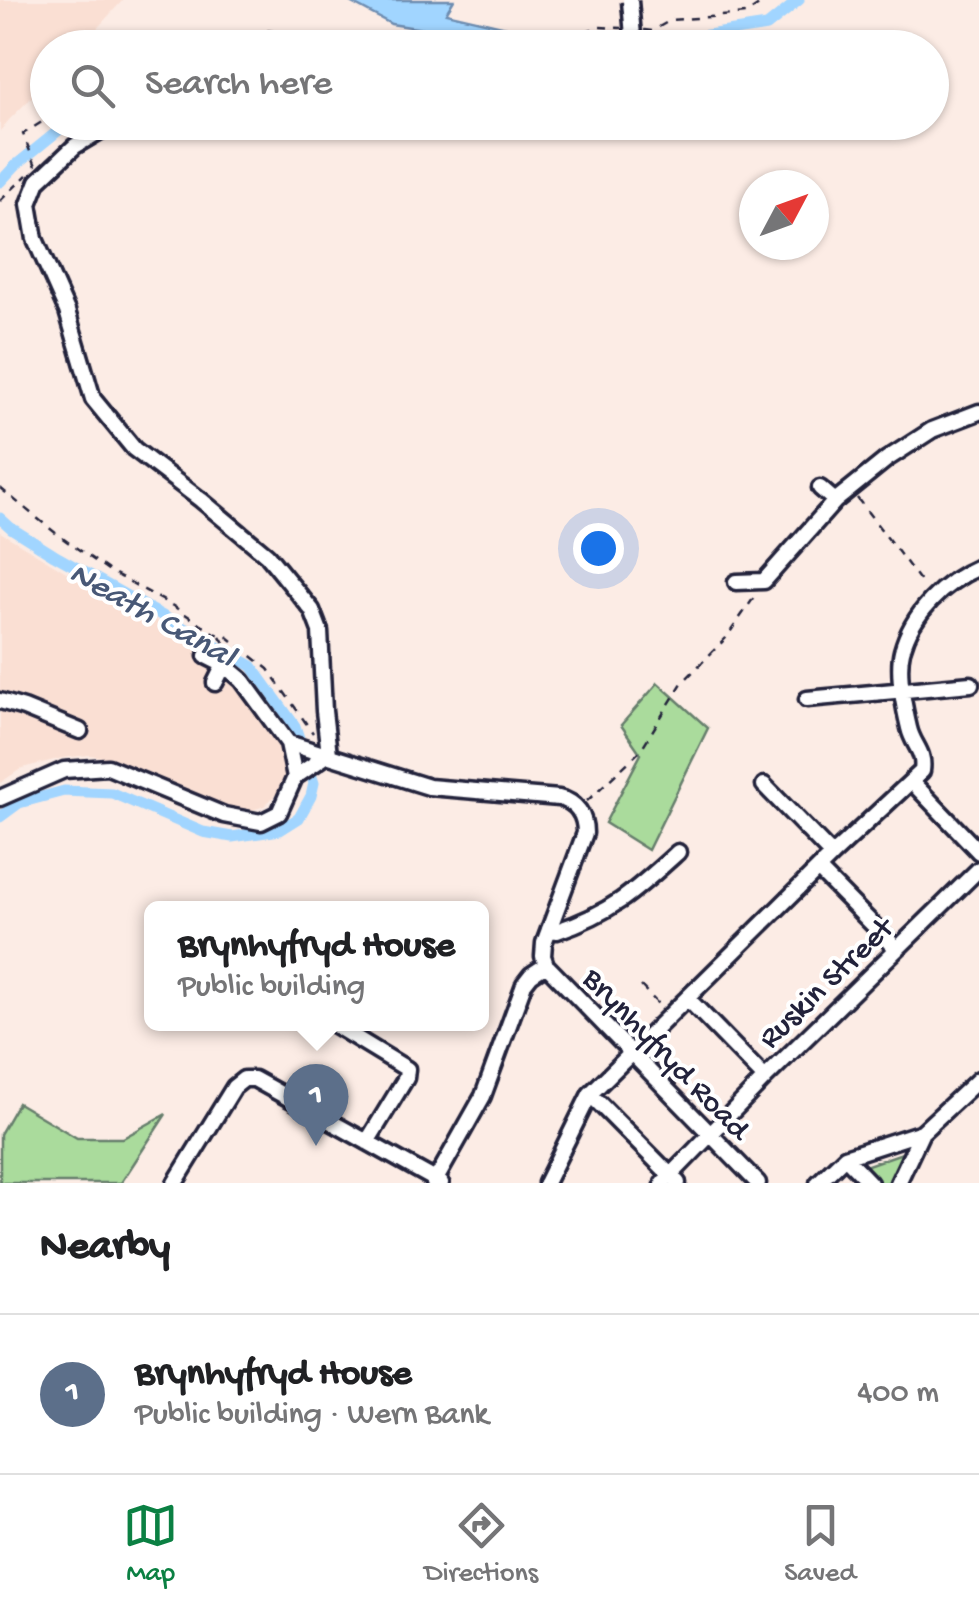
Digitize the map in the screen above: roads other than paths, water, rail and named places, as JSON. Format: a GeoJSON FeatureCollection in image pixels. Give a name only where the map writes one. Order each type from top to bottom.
{"type":"FeatureCollection","features":[{"type":"Feature","properties":{"kind":"street"},"geometry":{"type":"LineString","coordinates":[[630,0],[632,30]]}},
{"type":"Feature","properties":{"kind":"street"},"geometry":{"type":"LineString","coordinates":[[0,798],[64,770],[108,768],[224,815],[261,822],[279,813],[310,763],[324,712],[320,630],[312,610],[267,555],[134,449],[93,399],[67,311],[35,239],[29,204],[38,182],[85,140]]}},
{"type":"Feature","properties":{"kind":"street"},"geometry":{"type":"LineString","coordinates":[[736,582],[764,582],[834,501],[886,459],[932,430],[979,412]]}},
{"type":"Feature","properties":{"kind":"street"},"geometry":{"type":"LineString","coordinates":[[820,488],[834,501]]}},
{"type":"Feature","properties":{"kind":"street"},"geometry":{"type":"LineString","coordinates":[[546,1183],[590,1094],[832,855],[917,777],[924,758],[910,732],[902,690],[901,653],[915,620],[933,598],[979,567]]}},
{"type":"Feature","properties":{"kind":"street"},"geometry":{"type":"LineString","coordinates":[[176,1183],[234,1087],[244,1079],[254,1078],[437,1182],[483,1096],[524,984],[544,960],[549,929],[585,833],[585,822],[568,800],[429,787],[310,763],[242,680],[206,656]]}},
{"type":"Feature","properties":{"kind":"street"},"geometry":{"type":"LineString","coordinates":[[215,682],[224,665]]}},
{"type":"Feature","properties":{"kind":"street"},"geometry":{"type":"LineString","coordinates":[[807,699],[971,684]]}},
{"type":"Feature","properties":{"kind":"street"},"geometry":{"type":"LineString","coordinates":[[0,701],[80,731]]}},
{"type":"Feature","properties":{"kind":"street"},"geometry":{"type":"LineString","coordinates":[[290,743],[310,763]]}},
{"type":"Feature","properties":{"kind":"street"},"geometry":{"type":"LineString","coordinates":[[917,777],[979,852]]}},
{"type":"Feature","properties":{"kind":"street"},"geometry":{"type":"LineString","coordinates":[[764,785],[832,855]]}},
{"type":"Feature","properties":{"kind":"street"},"geometry":{"type":"LineString","coordinates":[[549,929],[557,931],[606,912],[678,852]]}},
{"type":"Feature","properties":{"kind":"street"},"geometry":{"type":"LineString","coordinates":[[818,869],[896,949]]}},
{"type":"Feature","properties":{"kind":"street","name":"Ruskin Street"},"geometry":{"type":"LineString","coordinates":[[670,1180],[765,1078],[979,869]]}},
{"type":"Feature","properties":{"kind":"street","name":"Brynhyfryd Road"},"geometry":{"type":"LineString","coordinates":[[544,960],[630,1054],[758,1183]]}},
{"type":"Feature","properties":{"kind":"street"},"geometry":{"type":"LineString","coordinates":[[687,998],[765,1078]]}},
{"type":"Feature","properties":{"kind":"street"},"geometry":{"type":"LineString","coordinates":[[346,1031],[408,1069],[367,1142]]}},
{"type":"Feature","properties":{"kind":"street"},"geometry":{"type":"LineString","coordinates":[[898,1183],[922,1132],[979,1079]]}},
{"type":"Feature","properties":{"kind":"street"},"geometry":{"type":"LineString","coordinates":[[590,1094],[670,1180]]}},
{"type":"Feature","properties":{"kind":"street"},"geometry":{"type":"LineString","coordinates":[[818,1183],[845,1157],[922,1132]]}},
{"type":"Feature","properties":{"kind":"street"},"geometry":{"type":"LineString","coordinates":[[845,1157],[870,1183]]}},
{"type":"Feature","properties":{"kind":"water"},"geometry":{"type":"Polygon","coordinates":[[[346,0],[454,0],[446,13],[519,30],[429,30],[391,24],[346,0]]]}},
{"type":"Feature","properties":{"kind":"waterway","name":"Neath Canal"},"geometry":{"type":"LineString","coordinates":[[741,30],[767,26],[799,0]]}},
{"type":"Feature","properties":{"kind":"waterway","name":"Neath Canal"},"geometry":{"type":"LineString","coordinates":[[0,182],[47,140]]}},
{"type":"Feature","properties":{"kind":"waterway","name":"Neath Canal"},"geometry":{"type":"LineString","coordinates":[[0,518],[54,555],[252,666],[295,726],[314,783],[299,818],[280,830],[232,837],[203,832],[112,793],[64,791],[19,803],[0,817]]}},
{"type":"Feature","properties":{"kind":"place","name":"Brynhyfryd House"},"geometry":{"type":"Point","coordinates":[316,1146]}}]}
